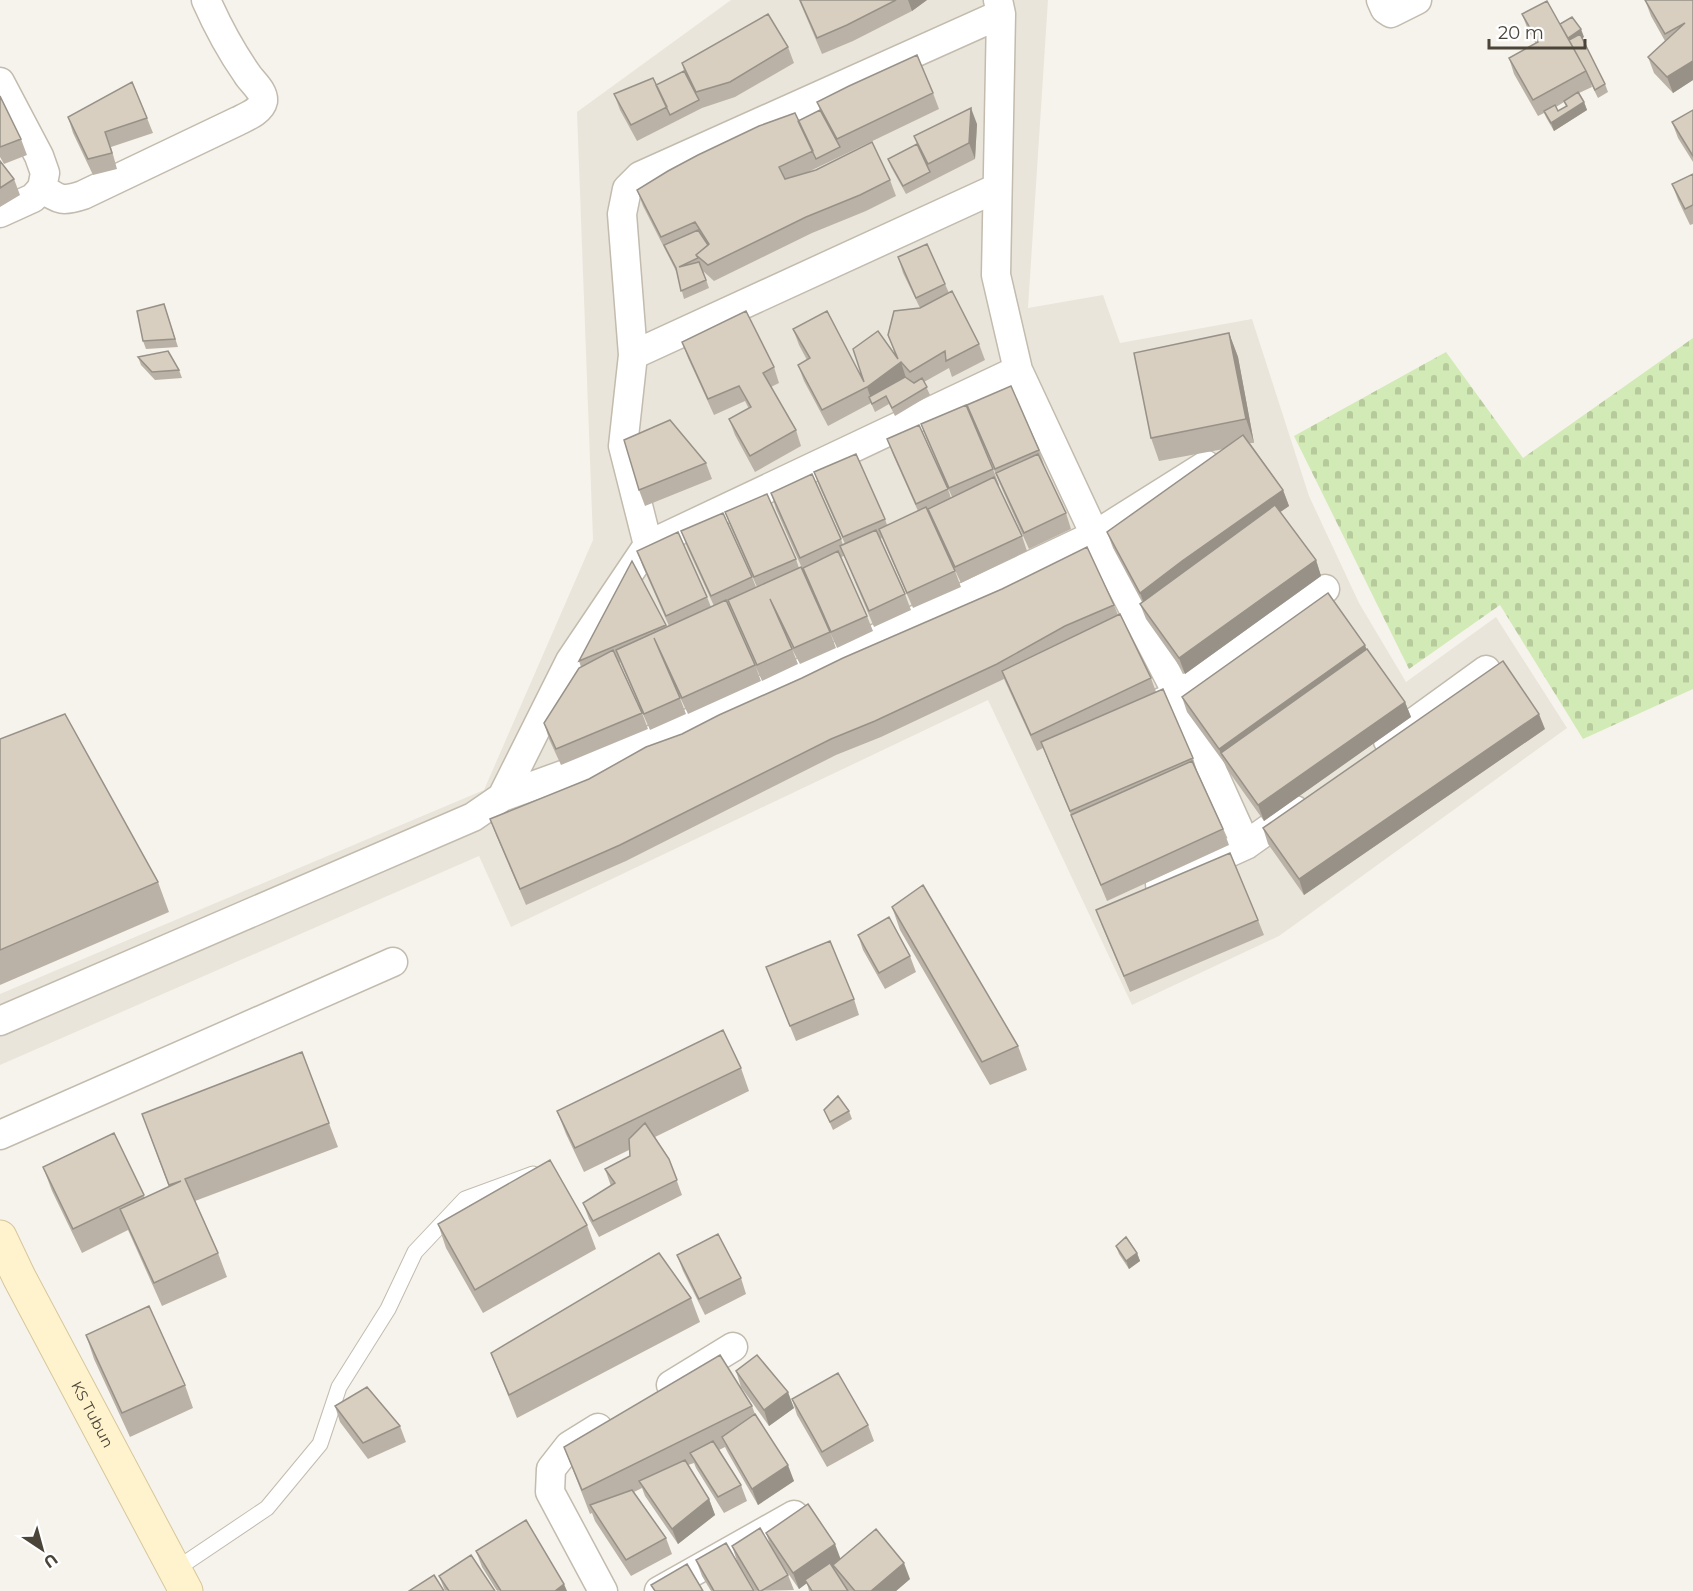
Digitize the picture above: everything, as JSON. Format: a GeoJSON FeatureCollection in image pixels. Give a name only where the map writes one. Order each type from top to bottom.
{"type":"FeatureCollection","features":[{"type":"Feature","properties":{"kind":"main road","name":"KS Tubun"},"geometry":{"type":"LineString","coordinates":[[0,1237],[19,1278],[181,1581]]}},
{"type":"Feature","properties":{"kind":"street"},"geometry":{"type":"LineString","coordinates":[[42,188],[57,199],[69,200],[83,195],[238,121],[261,106],[263,99],[261,93],[246,74],[206,0]]}},
{"type":"Feature","properties":{"kind":"street"},"geometry":{"type":"LineString","coordinates":[[1381,0],[1385,9],[1391,13],[1417,0]]}},
{"type":"Feature","properties":{"kind":"street"},"geometry":{"type":"LineString","coordinates":[[648,544],[623,446],[633,355],[622,214],[627,189],[640,176],[1000,7],[996,275],[1018,370],[1095,535],[1178,695],[1246,845]]}},
{"type":"Feature","properties":{"kind":"street"},"geometry":{"type":"LineString","coordinates":[[0,82],[39,156],[45,173],[42,188],[33,198],[0,213]]}},
{"type":"Feature","properties":{"kind":"street"},"geometry":{"type":"LineString","coordinates":[[633,355],[997,188]]}},
{"type":"Feature","properties":{"kind":"street"},"geometry":{"type":"LineString","coordinates":[[502,797],[570,661],[648,544],[1018,370]]}},
{"type":"Feature","properties":{"kind":"street"},"geometry":{"type":"LineString","coordinates":[[0,1021],[473,817],[502,797],[618,755],[858,647],[1095,535],[1229,450]]}},
{"type":"Feature","properties":{"kind":"street"},"geometry":{"type":"LineString","coordinates":[[1134,714],[1178,695],[1325,589]]}},
{"type":"Feature","properties":{"kind":"street"},"geometry":{"type":"LineString","coordinates":[[1371,754],[1486,670]]}},
{"type":"Feature","properties":{"kind":"street"},"geometry":{"type":"LineString","coordinates":[[1133,896],[1246,845],[1313,796]]}},
{"type":"Feature","properties":{"kind":"street"},"geometry":{"type":"LineString","coordinates":[[0,1135],[393,962]]}},
{"type":"Feature","properties":{"kind":"street"},"geometry":{"type":"LineString","coordinates":[[651,1396],[733,1347]]}},
{"type":"Feature","properties":{"kind":"street"},"geometry":{"type":"LineString","coordinates":[[603,1591],[550,1492],[551,1469],[569,1446],[620,1415]]}},
{"type":"Feature","properties":{"kind":"street"},"geometry":{"type":"LineString","coordinates":[[659,1591],[794,1515]]}},
{"type":"Feature","properties":{"kind":"lane"},"geometry":{"type":"LineString","coordinates":[[181,1581],[267,1508],[320,1444],[339,1387],[388,1309],[414,1252],[465,1198],[537,1172]]}},
{"type":"Feature","properties":{"kind":"shaded area"},"geometry":{"type":"Polygon","coordinates":[[[731,0],[1048,0],[1028,308],[1103,295],[1120,343],[1252,319],[1309,496],[1359,603],[1406,682],[1496,617],[1567,728],[1279,936],[1132,1005],[988,700],[511,927],[479,856],[0,1065],[0,994],[484,790],[593,540],[577,112],[731,0]]]}},
{"type":"Feature","properties":{"kind":"green space"},"geometry":{"type":"Polygon","coordinates":[[[1693,338],[1693,689],[1583,739],[1500,605],[1409,669],[1294,436],[1446,352],[1523,458],[1693,338]]]}},
{"type":"Feature","properties":{"kind":"building"},"geometry":{"type":"Polygon","coordinates":[[[800,0],[896,0],[817,38],[800,0]]]}},
{"type":"Feature","properties":{"kind":"building"},"geometry":{"type":"Polygon","coordinates":[[[1645,0],[1693,0],[1693,61],[1667,77],[1648,57],[1685,23],[1665,34],[1645,0]]]}},
{"type":"Feature","properties":{"kind":"building"},"geometry":{"type":"Polygon","coordinates":[[[1547,1],[1586,71],[1533,100],[1509,58],[1538,42],[1522,14],[1547,1]]]}},
{"type":"Feature","properties":{"kind":"building"},"geometry":{"type":"Polygon","coordinates":[[[768,14],[788,47],[730,82],[696,92],[682,63],[768,14]]]}},
{"type":"Feature","properties":{"kind":"building"},"geometry":{"type":"Polygon","coordinates":[[[1572,17],[1581,29],[1568,38],[1560,24],[1572,17]]]}},
{"type":"Feature","properties":{"kind":"building"},"geometry":{"type":"Polygon","coordinates":[[[1580,34],[1605,84],[1595,90],[1569,40],[1580,34]]]}},
{"type":"Feature","properties":{"kind":"building"},"geometry":{"type":"Polygon","coordinates":[[[917,55],[933,93],[837,139],[817,102],[917,55]]]}},
{"type":"Feature","properties":{"kind":"building"},"geometry":{"type":"Polygon","coordinates":[[[684,71],[699,100],[670,115],[656,85],[684,71]]]}},
{"type":"Feature","properties":{"kind":"building"},"geometry":{"type":"Polygon","coordinates":[[[653,78],[667,107],[631,125],[614,94],[653,78]]]}},
{"type":"Feature","properties":{"kind":"building"},"geometry":{"type":"Polygon","coordinates":[[[132,82],[147,118],[105,132],[112,153],[88,159],[68,117],[132,82]]]}},
{"type":"Feature","properties":{"kind":"building"},"geometry":{"type":"Polygon","coordinates":[[[1578,92],[1584,102],[1551,123],[1544,111],[1555,105],[1558,111],[1567,106],[1564,101],[1578,92]]]}},
{"type":"Feature","properties":{"kind":"building"},"geometry":{"type":"Polygon","coordinates":[[[0,96],[21,139],[0,147],[0,96]]]}},
{"type":"Feature","properties":{"kind":"building"},"geometry":{"type":"Polygon","coordinates":[[[971,108],[969,143],[928,164],[914,136],[971,108]]]}},
{"type":"Feature","properties":{"kind":"building"},"geometry":{"type":"Polygon","coordinates":[[[820,110],[840,147],[816,159],[798,121],[820,110]]]}},
{"type":"Feature","properties":{"kind":"building"},"geometry":{"type":"Polygon","coordinates":[[[1693,110],[1693,156],[1672,122],[1693,110]]]}},
{"type":"Feature","properties":{"kind":"building"},"geometry":{"type":"Polygon","coordinates":[[[795,113],[813,151],[779,167],[785,179],[816,170],[872,142],[890,180],[806,217],[708,265],[696,255],[709,244],[695,222],[661,237],[637,190],[698,155],[759,126],[795,113]]]}},
{"type":"Feature","properties":{"kind":"building"},"geometry":{"type":"Polygon","coordinates":[[[917,144],[930,172],[903,186],[888,159],[917,144]]]}},
{"type":"Feature","properties":{"kind":"building"},"geometry":{"type":"Polygon","coordinates":[[[0,161],[14,179],[0,188],[0,161]]]}},
{"type":"Feature","properties":{"kind":"building"},"geometry":{"type":"Polygon","coordinates":[[[1693,174],[1693,205],[1685,209],[1672,184],[1693,174]]]}},
{"type":"Feature","properties":{"kind":"building"},"geometry":{"type":"Polygon","coordinates":[[[698,230],[708,245],[696,255],[698,258],[679,267],[699,262],[706,280],[681,291],[676,268],[664,245],[698,230]]]}},
{"type":"Feature","properties":{"kind":"building"},"geometry":{"type":"Polygon","coordinates":[[[927,244],[945,284],[916,298],[898,257],[927,244]]]}},
{"type":"Feature","properties":{"kind":"building"},"geometry":{"type":"Polygon","coordinates":[[[952,291],[979,344],[946,361],[945,351],[910,372],[901,362],[867,387],[822,410],[798,365],[810,358],[793,329],[827,311],[864,382],[853,349],[878,331],[898,359],[888,335],[894,311],[920,308],[952,291]]]}},
{"type":"Feature","properties":{"kind":"building"},"geometry":{"type":"Polygon","coordinates":[[[164,304],[175,339],[143,341],[137,311],[164,304]]]}},
{"type":"Feature","properties":{"kind":"building"},"geometry":{"type":"Polygon","coordinates":[[[746,311],[774,367],[763,373],[796,430],[750,456],[729,419],[751,407],[739,386],[708,399],[682,342],[746,311]]]}},
{"type":"Feature","properties":{"kind":"building"},"geometry":{"type":"Polygon","coordinates":[[[1229,333],[1246,419],[1151,438],[1134,353],[1229,333]]]}},
{"type":"Feature","properties":{"kind":"building"},"geometry":{"type":"Polygon","coordinates":[[[168,351],[179,370],[152,372],[138,357],[168,351]]]}},
{"type":"Feature","properties":{"kind":"building"},"geometry":{"type":"Polygon","coordinates":[[[905,377],[914,383],[922,378],[927,387],[892,408],[886,396],[872,404],[869,397],[905,377]]]}},
{"type":"Feature","properties":{"kind":"building"},"geometry":{"type":"Polygon","coordinates":[[[1011,386],[1039,450],[995,469],[967,405],[1011,386]]]}},
{"type":"Feature","properties":{"kind":"building"},"geometry":{"type":"Polygon","coordinates":[[[966,405],[993,469],[949,488],[921,424],[966,405]]]}},
{"type":"Feature","properties":{"kind":"building"},"geometry":{"type":"Polygon","coordinates":[[[670,420],[706,463],[639,490],[624,440],[670,420]]]}},
{"type":"Feature","properties":{"kind":"building"},"geometry":{"type":"Polygon","coordinates":[[[919,425],[948,489],[916,504],[887,439],[919,425]]]}},
{"type":"Feature","properties":{"kind":"building"},"geometry":{"type":"Polygon","coordinates":[[[1243,435],[1283,490],[1140,593],[1107,532],[1243,435]]]}},
{"type":"Feature","properties":{"kind":"building"},"geometry":{"type":"Polygon","coordinates":[[[856,454],[885,519],[843,537],[814,472],[856,454]]]}},
{"type":"Feature","properties":{"kind":"building"},"geometry":{"type":"Polygon","coordinates":[[[1038,454],[1066,513],[1024,533],[996,473],[1038,454]]]}},
{"type":"Feature","properties":{"kind":"building"},"geometry":{"type":"Polygon","coordinates":[[[812,474],[841,539],[800,558],[771,493],[812,474]]]}},
{"type":"Feature","properties":{"kind":"building"},"geometry":{"type":"Polygon","coordinates":[[[994,477],[1022,536],[955,567],[928,509],[994,477]]]}},
{"type":"Feature","properties":{"kind":"building"},"geometry":{"type":"Polygon","coordinates":[[[767,494],[796,559],[754,577],[725,512],[767,494]]]}},
{"type":"Feature","properties":{"kind":"building"},"geometry":{"type":"Polygon","coordinates":[[[1275,505],[1316,560],[1179,658],[1140,604],[1275,505]]]}},
{"type":"Feature","properties":{"kind":"building"},"geometry":{"type":"Polygon","coordinates":[[[926,507],[955,571],[907,593],[879,529],[926,507]]]}},
{"type":"Feature","properties":{"kind":"building"},"geometry":{"type":"Polygon","coordinates":[[[723,513],[752,577],[711,596],[681,531],[723,513]]]}},
{"type":"Feature","properties":{"kind":"building"},"geometry":{"type":"Polygon","coordinates":[[[876,530],[905,594],[869,611],[840,546],[876,530]]]}},
{"type":"Feature","properties":{"kind":"building"},"geometry":{"type":"Polygon","coordinates":[[[678,532],[707,597],[666,616],[637,551],[678,532]]]}},
{"type":"Feature","properties":{"kind":"building"},"geometry":{"type":"Polygon","coordinates":[[[1087,547],[1114,605],[1065,626],[997,664],[831,739],[620,845],[520,889],[490,819],[589,779],[646,747],[682,734],[843,658],[1002,589],[1087,547]]]}},
{"type":"Feature","properties":{"kind":"building"},"geometry":{"type":"Polygon","coordinates":[[[838,551],[867,616],[831,632],[803,568],[838,551]]]}},
{"type":"Feature","properties":{"kind":"building"},"geometry":{"type":"Polygon","coordinates":[[[632,561],[666,625],[579,661],[632,561]]]}},
{"type":"Feature","properties":{"kind":"building"},"geometry":{"type":"Polygon","coordinates":[[[801,567],[830,632],[794,648],[770,599],[792,649],[757,665],[728,600],[801,567]]]}},
{"type":"Feature","properties":{"kind":"building"},"geometry":{"type":"Polygon","coordinates":[[[1328,593],[1365,645],[1219,749],[1182,697],[1328,593]]]}},
{"type":"Feature","properties":{"kind":"building"},"geometry":{"type":"Polygon","coordinates":[[[726,600],[755,665],[682,698],[654,638],[680,698],[644,714],[616,650],[726,600]]]}},
{"type":"Feature","properties":{"kind":"building"},"geometry":{"type":"Polygon","coordinates":[[[1120,614],[1151,678],[1031,735],[1002,671],[1120,614]]]}},
{"type":"Feature","properties":{"kind":"building"},"geometry":{"type":"Polygon","coordinates":[[[1367,649],[1405,702],[1258,805],[1221,753],[1367,649]]]}},
{"type":"Feature","properties":{"kind":"building"},"geometry":{"type":"Polygon","coordinates":[[[613,650],[642,713],[556,749],[544,723],[579,668],[613,650]]]}},
{"type":"Feature","properties":{"kind":"building"},"geometry":{"type":"Polygon","coordinates":[[[1503,661],[1539,714],[1299,879],[1263,828],[1503,661]]]}},
{"type":"Feature","properties":{"kind":"building"},"geometry":{"type":"Polygon","coordinates":[[[1163,689],[1193,758],[1070,811],[1041,742],[1163,689]]]}},
{"type":"Feature","properties":{"kind":"building"},"geometry":{"type":"Polygon","coordinates":[[[65,714],[158,882],[0,950],[0,739],[65,714]]]}},
{"type":"Feature","properties":{"kind":"building"},"geometry":{"type":"Polygon","coordinates":[[[1192,761],[1223,829],[1101,885],[1071,815],[1192,761]]]}},
{"type":"Feature","properties":{"kind":"building"},"geometry":{"type":"Polygon","coordinates":[[[1230,853],[1258,920],[1124,976],[1096,910],[1230,853]]]}},
{"type":"Feature","properties":{"kind":"building"},"geometry":{"type":"Polygon","coordinates":[[[923,885],[1018,1046],[982,1062],[892,907],[923,885]]]}},
{"type":"Feature","properties":{"kind":"building"},"geometry":{"type":"Polygon","coordinates":[[[889,917],[910,956],[879,973],[858,935],[889,917]]]}},
{"type":"Feature","properties":{"kind":"building"},"geometry":{"type":"Polygon","coordinates":[[[830,941],[854,999],[790,1026],[766,967],[830,941]]]}},
{"type":"Feature","properties":{"kind":"building"},"geometry":{"type":"Polygon","coordinates":[[[723,1030],[741,1068],[575,1148],[557,1111],[723,1030]]]}},
{"type":"Feature","properties":{"kind":"building"},"geometry":{"type":"Polygon","coordinates":[[[302,1052],[329,1123],[185,1179],[218,1253],[154,1283],[120,1209],[181,1181],[169,1185],[142,1114],[302,1052]]]}},
{"type":"Feature","properties":{"kind":"building"},"geometry":{"type":"Polygon","coordinates":[[[838,1096],[849,1111],[830,1122],[824,1110],[838,1096]]]}},
{"type":"Feature","properties":{"kind":"building"},"geometry":{"type":"Polygon","coordinates":[[[645,1123],[669,1159],[677,1180],[593,1221],[583,1203],[615,1183],[605,1169],[630,1156],[629,1139],[645,1123]]]}},
{"type":"Feature","properties":{"kind":"building"},"geometry":{"type":"Polygon","coordinates":[[[114,1133],[144,1195],[73,1229],[43,1167],[114,1133]]]}},
{"type":"Feature","properties":{"kind":"building"},"geometry":{"type":"Polygon","coordinates":[[[550,1160],[587,1225],[475,1290],[438,1224],[550,1160]]]}},
{"type":"Feature","properties":{"kind":"building"},"geometry":{"type":"Polygon","coordinates":[[[718,1234],[741,1278],[699,1299],[677,1255],[718,1234]]]}},
{"type":"Feature","properties":{"kind":"building"},"geometry":{"type":"Polygon","coordinates":[[[1126,1237],[1137,1253],[1126,1261],[1116,1246],[1126,1237]]]}},
{"type":"Feature","properties":{"kind":"building"},"geometry":{"type":"Polygon","coordinates":[[[659,1253],[691,1298],[509,1395],[491,1353],[659,1253]]]}},
{"type":"Feature","properties":{"kind":"building"},"geometry":{"type":"Polygon","coordinates":[[[149,1306],[185,1385],[122,1413],[86,1335],[149,1306]]]}},
{"type":"Feature","properties":{"kind":"building"},"geometry":{"type":"Polygon","coordinates":[[[720,1355],[752,1406],[582,1490],[564,1447],[720,1355]]]}},
{"type":"Feature","properties":{"kind":"building"},"geometry":{"type":"Polygon","coordinates":[[[757,1355],[788,1392],[764,1410],[736,1371],[757,1355]]]}},
{"type":"Feature","properties":{"kind":"building"},"geometry":{"type":"Polygon","coordinates":[[[838,1373],[868,1425],[822,1452],[792,1399],[838,1373]]]}},
{"type":"Feature","properties":{"kind":"building"},"geometry":{"type":"Polygon","coordinates":[[[367,1387],[400,1426],[363,1443],[335,1406],[367,1387]]]}},
{"type":"Feature","properties":{"kind":"building"},"geometry":{"type":"Polygon","coordinates":[[[755,1414],[788,1465],[752,1489],[722,1437],[755,1414]]]}},
{"type":"Feature","properties":{"kind":"building"},"geometry":{"type":"Polygon","coordinates":[[[713,1441],[741,1485],[718,1497],[690,1453],[713,1441]]]}},
{"type":"Feature","properties":{"kind":"building"},"geometry":{"type":"Polygon","coordinates":[[[685,1460],[709,1499],[672,1529],[639,1481],[685,1460]]]}},
{"type":"Feature","properties":{"kind":"building"},"geometry":{"type":"Polygon","coordinates":[[[632,1490],[666,1538],[626,1560],[590,1505],[632,1490]]]}},
{"type":"Feature","properties":{"kind":"building"},"geometry":{"type":"Polygon","coordinates":[[[808,1504],[835,1544],[793,1573],[766,1533],[808,1504]]]}},
{"type":"Feature","properties":{"kind":"building"},"geometry":{"type":"Polygon","coordinates":[[[526,1520],[564,1584],[555,1591],[501,1591],[476,1551],[526,1520]]]}},
{"type":"Feature","properties":{"kind":"building"},"geometry":{"type":"Polygon","coordinates":[[[760,1528],[788,1575],[759,1591],[732,1546],[760,1528]]]}},
{"type":"Feature","properties":{"kind":"building"},"geometry":{"type":"Polygon","coordinates":[[[876,1529],[904,1563],[871,1591],[855,1591],[833,1565],[876,1529]]]}},
{"type":"Feature","properties":{"kind":"building"},"geometry":{"type":"Polygon","coordinates":[[[726,1543],[754,1591],[714,1591],[696,1560],[726,1543]]]}},
{"type":"Feature","properties":{"kind":"building"},"geometry":{"type":"Polygon","coordinates":[[[471,1555],[495,1591],[449,1591],[439,1576],[471,1555]]]}},
{"type":"Feature","properties":{"kind":"building"},"geometry":{"type":"Polygon","coordinates":[[[830,1563],[848,1591],[812,1591],[805,1580],[830,1563]]]}},
{"type":"Feature","properties":{"kind":"building"},"geometry":{"type":"Polygon","coordinates":[[[687,1564],[703,1591],[655,1591],[651,1585],[687,1564]]]}},
{"type":"Feature","properties":{"kind":"building"},"geometry":{"type":"Polygon","coordinates":[[[434,1575],[444,1591],[409,1591],[434,1575]]]}}]}
